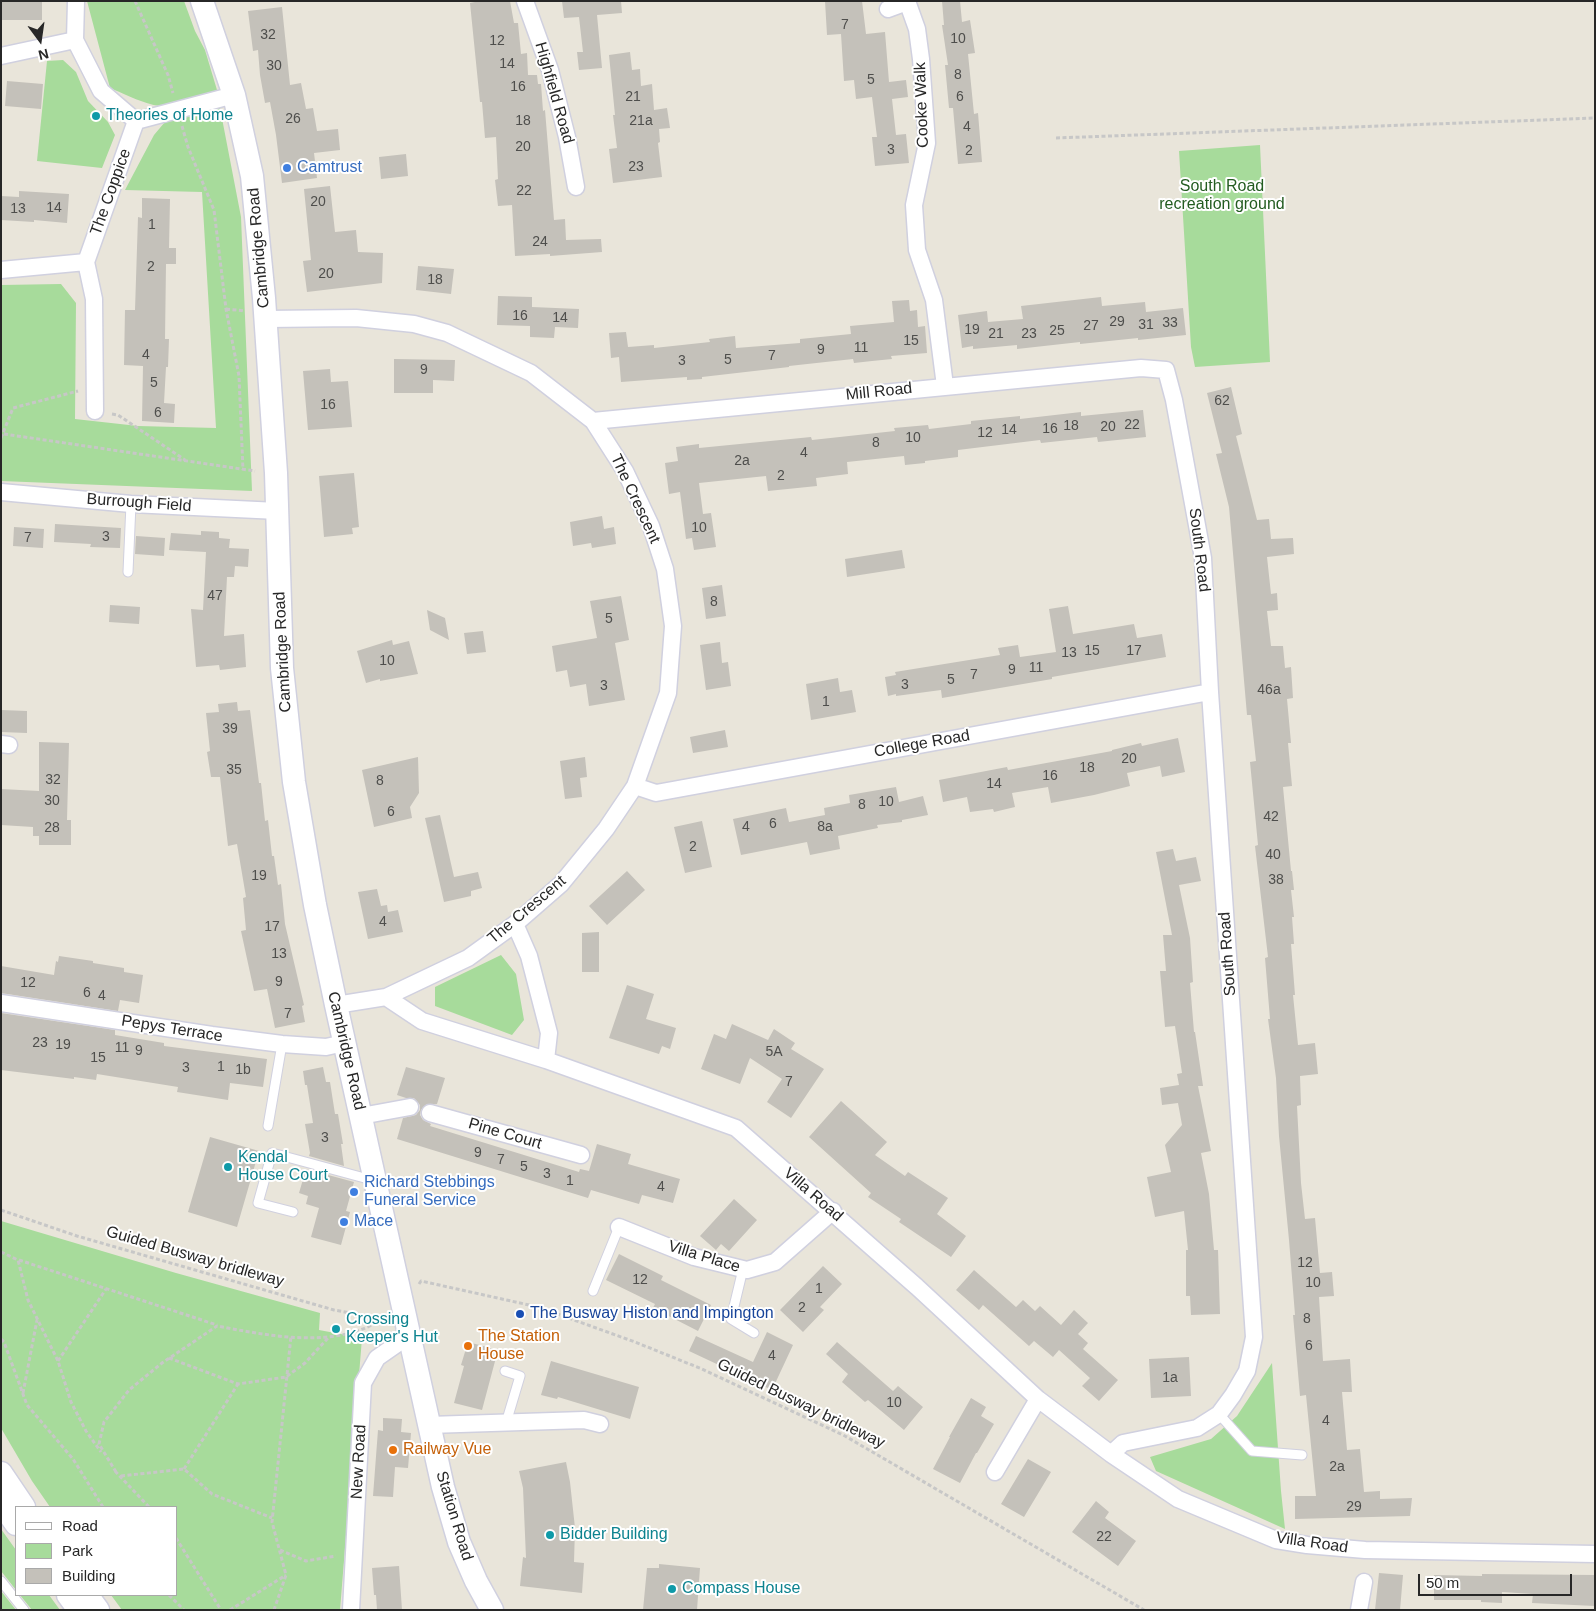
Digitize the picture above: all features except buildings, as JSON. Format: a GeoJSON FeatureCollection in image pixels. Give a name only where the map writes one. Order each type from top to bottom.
{"type":"FeatureCollection","features":[{"type":"Feature","properties":{"kind":"street"},"geometry":{"type":"LineString","coordinates":[[76,1],[75,40],[101,91],[136,121],[234,95]]}},
{"type":"Feature","properties":{"kind":"street","name":"Cambridge Road"},"geometry":{"type":"LineString","coordinates":[[202,1],[234,95],[252,176],[260,315],[276,473],[282,668],[294,782],[314,905],[402,1300]]}},
{"type":"Feature","properties":{"kind":"street","name":"Highfield Road"},"geometry":{"type":"LineString","coordinates":[[525,1],[550,70],[567,137],[576,187]]}},
{"type":"Feature","properties":{"kind":"street","name":"Cooke Walk"},"geometry":{"type":"LineString","coordinates":[[888,9],[907,2],[917,29],[927,143],[914,204],[917,250],[934,300],[945,386]]}},
{"type":"Feature","properties":{"kind":"street"},"geometry":{"type":"LineString","coordinates":[[1,56],[75,40]]}},
{"type":"Feature","properties":{"kind":"street","name":"The Coppice"},"geometry":{"type":"LineString","coordinates":[[86,262],[136,121]]}},
{"type":"Feature","properties":{"kind":"street"},"geometry":{"type":"LineString","coordinates":[[1,270],[86,262],[94,299],[94,411]]}},
{"type":"Feature","properties":{"kind":"street","name":"The Crescent"},"geometry":{"type":"LineString","coordinates":[[260,315],[356,318],[414,324],[447,333],[531,373],[593,421],[625,471],[651,526],[665,568],[673,626],[668,693],[634,786],[606,828],[561,884],[516,924],[468,958],[386,997],[336,1005]]}},
{"type":"Feature","properties":{"kind":"street","name":"Mill Road"},"geometry":{"type":"LineString","coordinates":[[593,421],[1141,368],[1166,370]]}},
{"type":"Feature","properties":{"kind":"street","name":"South Road"},"geometry":{"type":"LineString","coordinates":[[1111,1454],[1123,1443],[1197,1428],[1219,1414],[1247,1371],[1254,1337],[1210,692],[1203,558],[1174,400],[1166,370]]}},
{"type":"Feature","properties":{"kind":"street","name":"Burrough Field"},"geometry":{"type":"LineString","coordinates":[[1,492],[131,504],[278,511]]}},
{"type":"Feature","properties":{"kind":"street","name":"College Road"},"geometry":{"type":"LineString","coordinates":[[634,786],[656,793],[1210,692]]}},
{"type":"Feature","properties":{"kind":"street"},"geometry":{"type":"LineString","coordinates":[[516,924],[529,956],[549,1033],[546,1060]]}},
{"type":"Feature","properties":{"kind":"street","name":"Villa Road"},"geometry":{"type":"LineString","coordinates":[[386,997],[422,1021],[546,1060],[736,1128],[832,1211],[1038,1399],[1111,1454],[1178,1499],[1276,1540],[1306,1545],[1365,1550],[1595,1554]]}},
{"type":"Feature","properties":{"kind":"street","name":"Pepys Terrace"},"geometry":{"type":"LineString","coordinates":[[1,1003],[282,1044],[326,1047],[344,1043]]}},
{"type":"Feature","properties":{"kind":"street"},"geometry":{"type":"LineString","coordinates":[[361,1116],[410,1107]]}},
{"type":"Feature","properties":{"kind":"street","name":"Pine Court"},"geometry":{"type":"LineString","coordinates":[[430,1113],[581,1155]]}},
{"type":"Feature","properties":{"kind":"street","name":"Villa Place"},"geometry":{"type":"LineString","coordinates":[[619,1227],[694,1257],[747,1270],[775,1262],[832,1211]]}},
{"type":"Feature","properties":{"kind":"street","name":"Station Road"},"geometry":{"type":"LineString","coordinates":[[402,1300],[443,1488],[458,1542],[476,1582],[492,1610]]}},
{"type":"Feature","properties":{"kind":"street","name":"New Road"},"geometry":{"type":"LineString","coordinates":[[351,1610],[363,1383],[377,1358],[410,1335]]}},
{"type":"Feature","properties":{"kind":"street"},"geometry":{"type":"LineString","coordinates":[[994,1472],[1038,1399]]}},
{"type":"Feature","properties":{"kind":"street"},"geometry":{"type":"LineString","coordinates":[[429,1425],[584,1420],[600,1424]]}},
{"type":"Feature","properties":{"kind":"street"},"geometry":{"type":"LineString","coordinates":[[1,1473],[23,1506]]}},
{"type":"Feature","properties":{"kind":"street"},"geometry":{"type":"LineString","coordinates":[[1,1503],[15,1523]]}},
{"type":"Feature","properties":{"kind":"street"},"geometry":{"type":"LineString","coordinates":[[1359,1610],[1364,1582]]}},
{"type":"Feature","properties":{"kind":"street"},"geometry":{"type":"LineString","coordinates":[[69,1596],[79,1610]]}},
{"type":"Feature","properties":{"kind":"street"},"geometry":{"type":"LineString","coordinates":[[88,1596],[98,1610]]}},
{"type":"Feature","properties":{"kind":"lane"},"geometry":{"type":"LineString","coordinates":[[128,572],[131,504]]}},
{"type":"Feature","properties":{"kind":"lane"},"geometry":{"type":"LineString","coordinates":[[268,1126],[282,1044]]}},
{"type":"Feature","properties":{"kind":"lane"},"geometry":{"type":"LineString","coordinates":[[293,1212],[258,1203],[272,1153],[375,1180]]}},
{"type":"Feature","properties":{"kind":"lane"},"geometry":{"type":"LineString","coordinates":[[593,1291],[619,1227]]}},
{"type":"Feature","properties":{"kind":"lane"},"geometry":{"type":"LineString","coordinates":[[743,1269],[731,1319],[754,1333]]}},
{"type":"Feature","properties":{"kind":"lane"},"geometry":{"type":"LineString","coordinates":[[505,1371],[520,1376],[506,1423]]}},
{"type":"Feature","properties":{"kind":"lane"},"geometry":{"type":"LineString","coordinates":[[1219,1414],[1252,1451],[1302,1455]]}},
{"type":"Feature","properties":{"kind":"lane"},"geometry":{"type":"LineString","coordinates":[[1,1581],[24,1610]]}},
{"type":"Feature","properties":{"kind":"path"},"geometry":{"type":"LineString","coordinates":[[135,1],[168,75],[188,147],[214,210],[226,309],[239,376],[243,470]]}},
{"type":"Feature","properties":{"kind":"path"},"geometry":{"type":"LineString","coordinates":[[1056,138],[1595,118]]}},
{"type":"Feature","properties":{"kind":"path"},"geometry":{"type":"LineString","coordinates":[[226,309],[260,315]]}},
{"type":"Feature","properties":{"kind":"path"},"geometry":{"type":"LineString","coordinates":[[1,438],[13,408],[94,387]]}},
{"type":"Feature","properties":{"kind":"path"},"geometry":{"type":"LineString","coordinates":[[94,411],[118,415],[186,461]]}},
{"type":"Feature","properties":{"kind":"path"},"geometry":{"type":"LineString","coordinates":[[4,434],[243,470],[276,473]]}},
{"type":"Feature","properties":{"kind":"path","name":"Guided Busway bridleway"},"geometry":{"type":"LineString","coordinates":[[1,1210],[77,1236],[334,1310],[383,1319],[373,1325],[345,1335],[329,1338]]}},
{"type":"Feature","properties":{"kind":"path"},"geometry":{"type":"LineString","coordinates":[[1,1252],[18,1260],[217,1326],[269,1335],[329,1338]]}},
{"type":"Feature","properties":{"kind":"path"},"geometry":{"type":"LineString","coordinates":[[18,1260],[28,1300],[58,1362],[71,1402],[86,1431],[116,1472],[148,1506]]}},
{"type":"Feature","properties":{"kind":"path","name":"Guided Busway bridleway"},"geometry":{"type":"LineString","coordinates":[[421,1281],[538,1307],[635,1342],[720,1377],[845,1436],[1144,1610]]}},
{"type":"Feature","properties":{"kind":"path"},"geometry":{"type":"LineString","coordinates":[[58,1362],[106,1289]]}},
{"type":"Feature","properties":{"kind":"path"},"geometry":{"type":"LineString","coordinates":[[23,1393],[37,1319]]}},
{"type":"Feature","properties":{"kind":"path"},"geometry":{"type":"LineString","coordinates":[[116,1472],[99,1444],[104,1422],[129,1390],[169,1358],[217,1326]]}},
{"type":"Feature","properties":{"kind":"path"},"geometry":{"type":"LineString","coordinates":[[274,1610],[286,1575],[272,1518],[291,1336]]}},
{"type":"Feature","properties":{"kind":"path"},"geometry":{"type":"LineString","coordinates":[[169,1358],[238,1384],[286,1377],[306,1363],[329,1338]]}},
{"type":"Feature","properties":{"kind":"path"},"geometry":{"type":"LineString","coordinates":[[1,1339],[4,1342],[27,1405],[72,1459],[102,1506]]}},
{"type":"Feature","properties":{"kind":"path"},"geometry":{"type":"LineString","coordinates":[[184,1469],[238,1384]]}},
{"type":"Feature","properties":{"kind":"path"},"geometry":{"type":"LineString","coordinates":[[121,1476],[184,1469],[212,1494],[272,1518]]}},
{"type":"Feature","properties":{"kind":"path"},"geometry":{"type":"LineString","coordinates":[[178,1541],[221,1610]]}},
{"type":"Feature","properties":{"kind":"path"},"geometry":{"type":"LineString","coordinates":[[279,1549],[306,1561],[343,1555]]}},
{"type":"Feature","properties":{"kind":"path"},"geometry":{"type":"LineString","coordinates":[[230,1610],[286,1575]]}},
{"type":"Feature","properties":{"kind":"path"},"geometry":{"type":"LineString","coordinates":[[170,1596],[184,1610]]}},
{"type":"Feature","properties":{"kind":"green space"},"geometry":{"type":"Polygon","coordinates":[[[87,1],[184,1],[195,31],[205,50],[217,90],[170,106],[159,106],[110,88],[87,1]]]}},
{"type":"Feature","properties":{"kind":"green space"},"geometry":{"type":"Polygon","coordinates":[[[63,60],[76,72],[88,101],[108,122],[115,135],[102,168],[37,161],[47,61],[63,60]]]}},
{"type":"Feature","properties":{"kind":"green space"},"geometry":{"type":"Polygon","coordinates":[[[220,108],[241,217],[252,491],[1,481],[1,285],[61,284],[76,303],[75,419],[138,426],[216,428],[202,192],[125,190],[154,135],[170,116],[194,110],[220,108]]]}},
{"type":"Feature","properties":{"kind":"green space","name":"South Road recreation ground"},"geometry":{"type":"Polygon","coordinates":[[[1260,145],[1270,362],[1195,367],[1191,347],[1179,151],[1260,145]]]}},
{"type":"Feature","properties":{"kind":"green space"},"geometry":{"type":"Polygon","coordinates":[[[501,955],[516,974],[524,1020],[512,1035],[435,1006],[435,987],[501,955]]]}},
{"type":"Feature","properties":{"kind":"green space"},"geometry":{"type":"Polygon","coordinates":[[[1,1221],[320,1313],[319,1330],[362,1338],[340,1610],[122,1610],[112,1596],[178,1596],[178,1506],[49,1506],[32,1481],[1,1428],[1,1221]]]}},
{"type":"Feature","properties":{"kind":"green space"},"geometry":{"type":"Polygon","coordinates":[[[1272,1363],[1285,1529],[1156,1471],[1150,1457],[1211,1439],[1237,1416],[1272,1363]]]}},
{"type":"Feature","properties":{"kind":"green space"},"geometry":{"type":"Polygon","coordinates":[[[1,1529],[15,1549],[15,1589],[1,1571],[1,1529]]]}},
{"type":"Feature","properties":{"kind":"green space"},"geometry":{"type":"Polygon","coordinates":[[[1,1591],[16,1610],[1,1610],[1,1591]]]}},
{"type":"Feature","properties":{"kind":"green space"},"geometry":{"type":"Polygon","coordinates":[[[21,1596],[50,1596],[60,1610],[32,1610],[21,1596]]]}},
{"type":"Feature","properties":{"kind":"place","name":"Theories of Home"},"geometry":{"type":"Point","coordinates":[96,116]}},
{"type":"Feature","properties":{"kind":"place","name":"Camtrust"},"geometry":{"type":"Point","coordinates":[287,168]}},
{"type":"Feature","properties":{"kind":"place","name":"Kendal House Court"},"geometry":{"type":"Point","coordinates":[228,1167]}},
{"type":"Feature","properties":{"kind":"place","name":"Richard Stebbings Funeral Service"},"geometry":{"type":"Point","coordinates":[354,1192]}},
{"type":"Feature","properties":{"kind":"place","name":"Mace"},"geometry":{"type":"Point","coordinates":[344,1222]}},
{"type":"Feature","properties":{"kind":"place","name":"The Busway Histon and Impington"},"geometry":{"type":"Point","coordinates":[520,1314]}},
{"type":"Feature","properties":{"kind":"place","name":"Crossing Keeper's Hut"},"geometry":{"type":"Point","coordinates":[336,1329]}},
{"type":"Feature","properties":{"kind":"place","name":"The Station House"},"geometry":{"type":"Point","coordinates":[468,1346]}},
{"type":"Feature","properties":{"kind":"place","name":"Railway Vue"},"geometry":{"type":"Point","coordinates":[393,1450]}},
{"type":"Feature","properties":{"kind":"place","name":"Bidder Building"},"geometry":{"type":"Point","coordinates":[550,1535]}},
{"type":"Feature","properties":{"kind":"place","name":"Compass House"},"geometry":{"type":"Point","coordinates":[672,1589]}}]}
